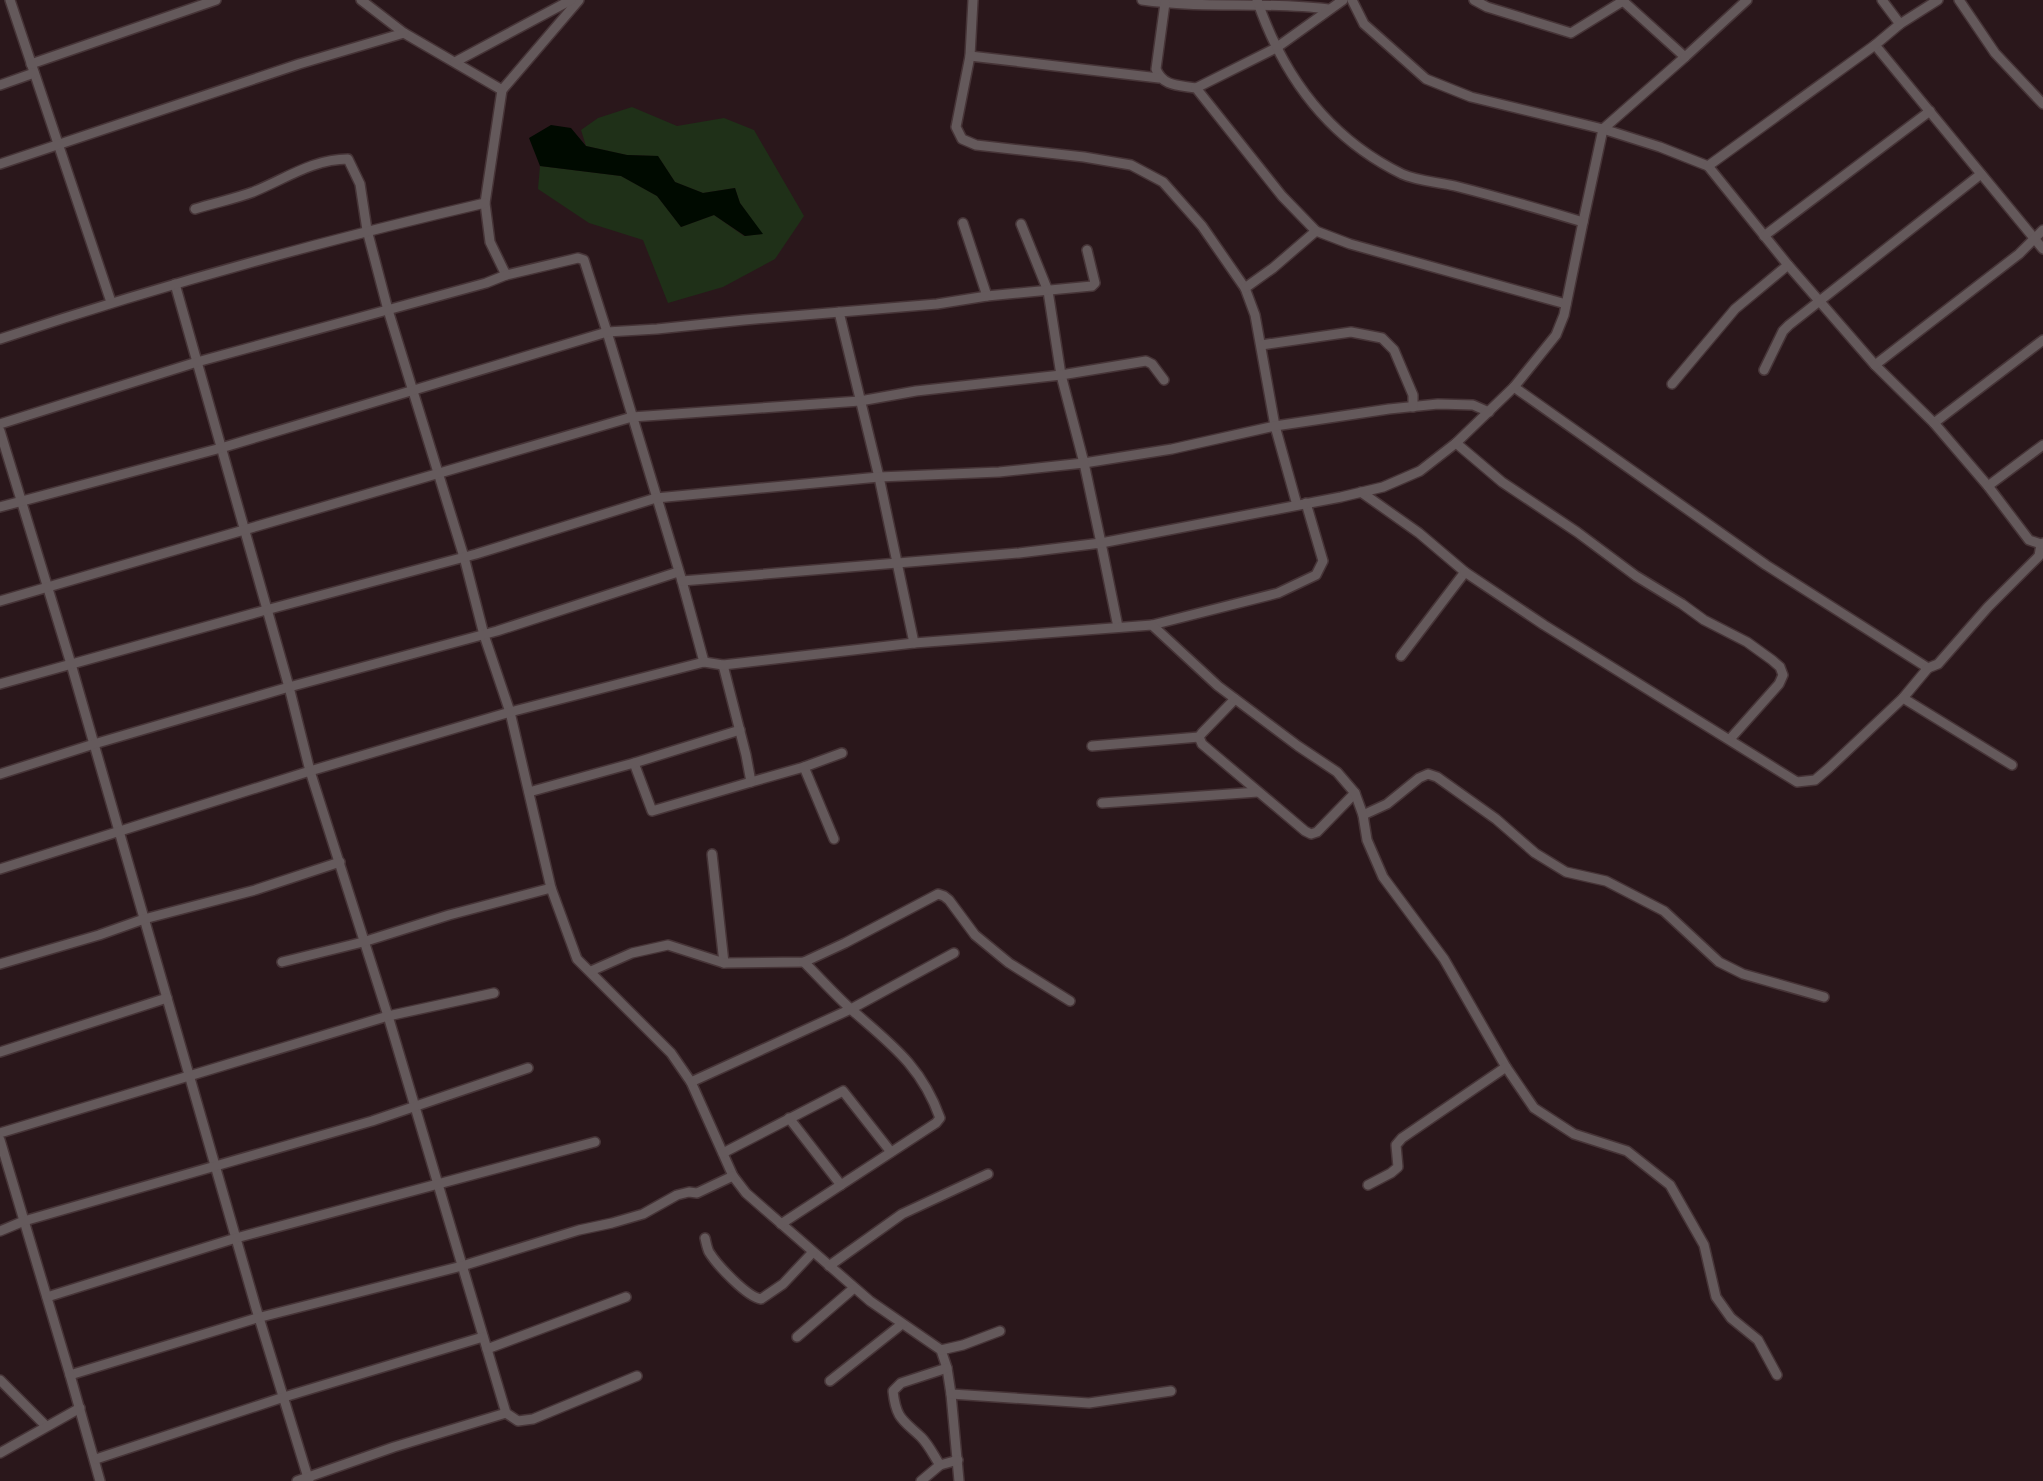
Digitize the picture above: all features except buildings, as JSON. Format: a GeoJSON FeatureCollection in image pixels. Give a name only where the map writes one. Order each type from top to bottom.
{"type":"FeatureCollection","features":[{"type":"Feature","properties":{"kind":"street"},"geometry":{"type":"LineString","coordinates":[[10,0],[111,302]]}},
{"type":"Feature","properties":{"kind":"street"},"geometry":{"type":"LineString","coordinates":[[0,85],[33,68],[216,0]]}},
{"type":"Feature","properties":{"kind":"street"},"geometry":{"type":"LineString","coordinates":[[455,62],[572,0]]}},
{"type":"Feature","properties":{"kind":"street"},"geometry":{"type":"LineString","coordinates":[[506,275],[490,242],[485,203],[502,90],[579,0]]}},
{"type":"Feature","properties":{"kind":"street"},"geometry":{"type":"LineString","coordinates":[[0,869],[310,771],[510,712],[704,662],[723,665],[914,643],[1152,625],[1278,593],[1316,575],[1323,561],[1275,426],[1255,315],[1245,288],[1202,226],[1163,182],[1131,165],[1084,156],[976,145],[962,139],[956,127],[970,56],[973,0]]}},
{"type":"Feature","properties":{"kind":"street"},"geometry":{"type":"LineString","coordinates":[[1142,0],[1165,3],[1258,2],[1328,9]]}},
{"type":"Feature","properties":{"kind":"street"},"geometry":{"type":"LineString","coordinates":[[970,56],[1159,78],[1167,84],[1196,88],[1276,48],[1343,0]]}},
{"type":"Feature","properties":{"kind":"street"},"geometry":{"type":"LineString","coordinates":[[1352,0],[1364,24],[1426,78],[1471,97],[1603,129],[1660,147],[1708,166],[1788,265],[1875,364],[1934,423],[1988,486],[2029,540],[2042,544],[2039,556],[1988,606],[1938,664],[1928,668],[1903,698],[1815,780],[1797,782],[1544,626],[1465,572],[1419,533],[1361,492]]}},
{"type":"Feature","properties":{"kind":"street"},"geometry":{"type":"LineString","coordinates":[[1474,0],[1491,3],[1571,33],[1623,0],[1685,57]]}},
{"type":"Feature","properties":{"kind":"street"},"geometry":{"type":"LineString","coordinates":[[0,774],[289,687],[484,635],[680,577],[898,563],[1101,543],[1361,492],[1383,487],[1420,471],[1456,443],[1489,412],[1514,387],[1556,336],[1566,304],[1603,129],[1748,0]]}},
{"type":"Feature","properties":{"kind":"street"},"geometry":{"type":"LineString","coordinates":[[1882,0],[1900,24]]}},
{"type":"Feature","properties":{"kind":"street"},"geometry":{"type":"LineString","coordinates":[[1708,166],[1875,45],[1900,24],[1938,0]]}},
{"type":"Feature","properties":{"kind":"street"},"geometry":{"type":"LineString","coordinates":[[1959,0],[1995,53],[2043,104]]}},
{"type":"Feature","properties":{"kind":"street"},"geometry":{"type":"LineString","coordinates":[[366,1],[404,33],[502,90]]}},
{"type":"Feature","properties":{"kind":"street"},"geometry":{"type":"LineString","coordinates":[[1258,2],[1276,48],[1310,102],[1353,146],[1404,175],[1511,200],[1583,222]]}},
{"type":"Feature","properties":{"kind":"street"},"geometry":{"type":"LineString","coordinates":[[1159,78],[1156,69],[1165,3]]}},
{"type":"Feature","properties":{"kind":"street"},"geometry":{"type":"LineString","coordinates":[[0,164],[299,64],[404,33]]}},
{"type":"Feature","properties":{"kind":"street"},"geometry":{"type":"LineString","coordinates":[[1875,45],[2043,249]]}},
{"type":"Feature","properties":{"kind":"street"},"geometry":{"type":"LineString","coordinates":[[1196,88],[1282,196],[1316,231],[1350,244],[1566,304]]}},
{"type":"Feature","properties":{"kind":"street"},"geometry":{"type":"LineString","coordinates":[[1764,236],[1930,111]]}},
{"type":"Feature","properties":{"kind":"street"},"geometry":{"type":"LineString","coordinates":[[195,209],[252,192],[310,166],[337,159],[348,159],[360,184],[367,231],[388,310],[464,557],[484,635],[510,712],[551,888],[577,959],[671,1053],[691,1082],[734,1176],[746,1193],[854,1288],[941,1350],[947,1368],[951,1394],[959,1481]]}},
{"type":"Feature","properties":{"kind":"street"},"geometry":{"type":"LineString","coordinates":[[1764,370],[1783,331],[1819,300],[1981,174]]}},
{"type":"Feature","properties":{"kind":"street"},"geometry":{"type":"LineString","coordinates":[[0,339],[111,302],[175,284],[367,231],[485,203]]}},
{"type":"Feature","properties":{"kind":"street"},"geometry":{"type":"LineString","coordinates":[[963,223],[987,296]]}},
{"type":"Feature","properties":{"kind":"street"},"geometry":{"type":"LineString","coordinates":[[1021,224],[1048,291],[1061,375],[1084,463],[1118,627]]}},
{"type":"Feature","properties":{"kind":"street"},"geometry":{"type":"LineString","coordinates":[[1875,364],[2019,254],[2043,230]]}},
{"type":"Feature","properties":{"kind":"street"},"geometry":{"type":"LineString","coordinates":[[1245,288],[1273,268],[1316,231]]}},
{"type":"Feature","properties":{"kind":"street"},"geometry":{"type":"LineString","coordinates":[[0,507],[221,448],[607,332],[937,304],[987,296],[1092,286],[1095,283],[1087,250]]}},
{"type":"Feature","properties":{"kind":"street"},"geometry":{"type":"LineString","coordinates":[[0,424],[197,362],[506,275],[578,258],[584,260],[704,662]]}},
{"type":"Feature","properties":{"kind":"street"},"geometry":{"type":"LineString","coordinates":[[1672,384],[1735,309],[1788,265]]}},
{"type":"Feature","properties":{"kind":"street"},"geometry":{"type":"LineString","coordinates":[[175,284],[289,687],[310,771],[388,1016],[506,1413],[518,1421],[533,1419],[637,1376]]}},
{"type":"Feature","properties":{"kind":"street"},"geometry":{"type":"LineString","coordinates":[[839,312],[879,477],[914,643]]}},
{"type":"Feature","properties":{"kind":"street"},"geometry":{"type":"LineString","coordinates":[[1261,345],[1351,332],[1382,338],[1394,350],[1413,395],[1413,407]]}},
{"type":"Feature","properties":{"kind":"street"},"geometry":{"type":"LineString","coordinates":[[1934,423],[2043,340]]}},
{"type":"Feature","properties":{"kind":"street"},"geometry":{"type":"LineString","coordinates":[[0,601],[244,532],[632,417],[860,401],[916,391],[1061,375],[1146,361],[1152,364],[1164,380]]}},
{"type":"Feature","properties":{"kind":"street"},"geometry":{"type":"LineString","coordinates":[[1514,387],[1766,565],[1928,668]]}},
{"type":"Feature","properties":{"kind":"street"},"geometry":{"type":"LineString","coordinates":[[0,684],[464,557],[656,498],[879,477],[999,472],[1084,463],[1172,449],[1275,426],[1438,404],[1473,405],[1489,412]]}},
{"type":"Feature","properties":{"kind":"street"},"geometry":{"type":"LineString","coordinates":[[0,431],[48,587],[308,1480]]}},
{"type":"Feature","properties":{"kind":"street"},"geometry":{"type":"LineString","coordinates":[[1456,443],[1502,482],[1577,532],[1636,576],[1704,620],[1747,642],[1780,667],[1783,675],[1779,684],[1730,740]]}},
{"type":"Feature","properties":{"kind":"street"},"geometry":{"type":"LineString","coordinates":[[1988,486],[2043,445]]}},
{"type":"Feature","properties":{"kind":"street"},"geometry":{"type":"LineString","coordinates":[[1401,656],[1465,572]]}},
{"type":"Feature","properties":{"kind":"street"},"geometry":{"type":"LineString","coordinates":[[1152,625],[1218,686],[1337,772],[1355,794],[1364,815],[1367,840],[1383,877],[1444,959],[1506,1067],[1534,1108],[1574,1134],[1627,1151],[1670,1185],[1704,1245],[1716,1297],[1731,1318],[1758,1340],[1777,1375]]}},
{"type":"Feature","properties":{"kind":"street"},"geometry":{"type":"LineString","coordinates":[[723,665],[751,782]]}},
{"type":"Feature","properties":{"kind":"street"},"geometry":{"type":"LineString","coordinates":[[1903,698],[2012,765]]}},
{"type":"Feature","properties":{"kind":"street"},"geometry":{"type":"LineString","coordinates":[[1092,746],[1200,737],[1235,699]]}},
{"type":"Feature","properties":{"kind":"street"},"geometry":{"type":"LineString","coordinates":[[529,792],[740,730]]}},
{"type":"Feature","properties":{"kind":"street"},"geometry":{"type":"LineString","coordinates":[[1200,737],[1202,744],[1311,834],[1317,832],[1355,794]]}},
{"type":"Feature","properties":{"kind":"street"},"geometry":{"type":"LineString","coordinates":[[633,763],[652,811],[804,767],[842,753]]}},
{"type":"Feature","properties":{"kind":"street"},"geometry":{"type":"LineString","coordinates":[[804,767],[834,839]]}},
{"type":"Feature","properties":{"kind":"street"},"geometry":{"type":"LineString","coordinates":[[1364,815],[1387,804],[1419,778],[1428,774],[1437,777],[1496,819],[1534,853],[1566,872],[1606,880],[1664,911],[1719,962],[1743,974],[1824,997]]}},
{"type":"Feature","properties":{"kind":"street"},"geometry":{"type":"LineString","coordinates":[[1102,803],[1258,792]]}},
{"type":"Feature","properties":{"kind":"street"},"geometry":{"type":"LineString","coordinates":[[712,854],[724,963]]}},
{"type":"Feature","properties":{"kind":"street"},"geometry":{"type":"LineString","coordinates":[[0,964],[144,919],[255,890],[340,862]]}},
{"type":"Feature","properties":{"kind":"street"},"geometry":{"type":"LineString","coordinates":[[282,962],[363,942],[448,915],[551,888]]}},
{"type":"Feature","properties":{"kind":"street"},"geometry":{"type":"LineString","coordinates":[[591,971],[632,953],[668,945],[724,963],[804,962],[938,894],[949,900],[975,935],[1009,963],[1070,1001]]}},
{"type":"Feature","properties":{"kind":"street"},"geometry":{"type":"LineString","coordinates":[[691,1082],[851,1009],[954,953]]}},
{"type":"Feature","properties":{"kind":"street"},"geometry":{"type":"LineString","coordinates":[[781,1224],[936,1123],[940,1118],[913,1065],[851,1009],[804,962]]}},
{"type":"Feature","properties":{"kind":"street"},"geometry":{"type":"LineString","coordinates":[[0,1133],[388,1016],[494,993]]}},
{"type":"Feature","properties":{"kind":"street"},"geometry":{"type":"LineString","coordinates":[[0,1052],[167,998]]}},
{"type":"Feature","properties":{"kind":"street"},"geometry":{"type":"LineString","coordinates":[[1368,1185],[1398,1167],[1396,1145],[1401,1138],[1506,1067]]}},
{"type":"Feature","properties":{"kind":"street"},"geometry":{"type":"LineString","coordinates":[[0,1231],[24,1221],[415,1108],[528,1068]]}},
{"type":"Feature","properties":{"kind":"street"},"geometry":{"type":"LineString","coordinates":[[723,1153],[843,1091],[891,1152]]}},
{"type":"Feature","properties":{"kind":"street"},"geometry":{"type":"LineString","coordinates":[[789,1118],[841,1185]]}},
{"type":"Feature","properties":{"kind":"street"},"geometry":{"type":"LineString","coordinates":[[0,1140],[96,1459],[100,1481]]}},
{"type":"Feature","properties":{"kind":"street"},"geometry":{"type":"LineString","coordinates":[[47,1297],[236,1238],[595,1142]]}},
{"type":"Feature","properties":{"kind":"street"},"geometry":{"type":"LineString","coordinates":[[829,1266],[902,1214],[988,1174]]}},
{"type":"Feature","properties":{"kind":"street"},"geometry":{"type":"LineString","coordinates":[[70,1375],[260,1318],[462,1266],[579,1230],[643,1214],[677,1195],[697,1193],[734,1176]]}},
{"type":"Feature","properties":{"kind":"street"},"geometry":{"type":"LineString","coordinates":[[705,1238],[709,1251],[720,1266],[753,1298],[761,1299],[783,1284],[813,1252]]}},
{"type":"Feature","properties":{"kind":"street"},"geometry":{"type":"LineString","coordinates":[[797,1337],[854,1288]]}},
{"type":"Feature","properties":{"kind":"street"},"geometry":{"type":"LineString","coordinates":[[487,1349],[626,1297]]}},
{"type":"Feature","properties":{"kind":"street"},"geometry":{"type":"LineString","coordinates":[[830,1381],[902,1324]]}},
{"type":"Feature","properties":{"kind":"street"},"geometry":{"type":"LineString","coordinates":[[941,1350],[963,1345],[1000,1331]]}},
{"type":"Feature","properties":{"kind":"street"},"geometry":{"type":"LineString","coordinates":[[96,1459],[284,1397],[483,1337]]}},
{"type":"Feature","properties":{"kind":"street"},"geometry":{"type":"LineString","coordinates":[[940,1465],[922,1438],[905,1425],[895,1406],[893,1391],[901,1383],[947,1368]]}},
{"type":"Feature","properties":{"kind":"street"},"geometry":{"type":"LineString","coordinates":[[0,1380],[46,1426]]}},
{"type":"Feature","properties":{"kind":"street"},"geometry":{"type":"LineString","coordinates":[[951,1394],[1089,1403],[1171,1391]]}},
{"type":"Feature","properties":{"kind":"street"},"geometry":{"type":"LineString","coordinates":[[0,1453],[80,1408]]}},
{"type":"Feature","properties":{"kind":"street"},"geometry":{"type":"LineString","coordinates":[[297,1481],[308,1480],[394,1447],[506,1413]]}},
{"type":"Feature","properties":{"kind":"street"},"geometry":{"type":"LineString","coordinates":[[921,1481],[940,1465],[958,1460]]}},
{"type":"Feature","properties":{"kind":"green space"},"geometry":{"type":"Polygon","coordinates":[[[632,107],[677,126],[724,118],[754,130],[804,216],[775,259],[723,287],[668,303],[643,240],[589,223],[538,189],[540,166],[621,176],[657,196],[681,227],[714,215],[744,236],[762,234],[740,203],[735,188],[703,193],[675,182],[658,156],[627,155],[586,146],[581,130],[598,118],[632,107]]]}},
{"type":"Feature","properties":{"kind":"shaded area"},"geometry":{"type":"Polygon","coordinates":[[[551,125],[571,128],[586,146],[627,155],[658,156],[675,182],[703,193],[735,188],[740,203],[763,234],[745,236],[714,215],[681,227],[657,196],[621,176],[540,166],[529,138],[551,125]]]}}]}
